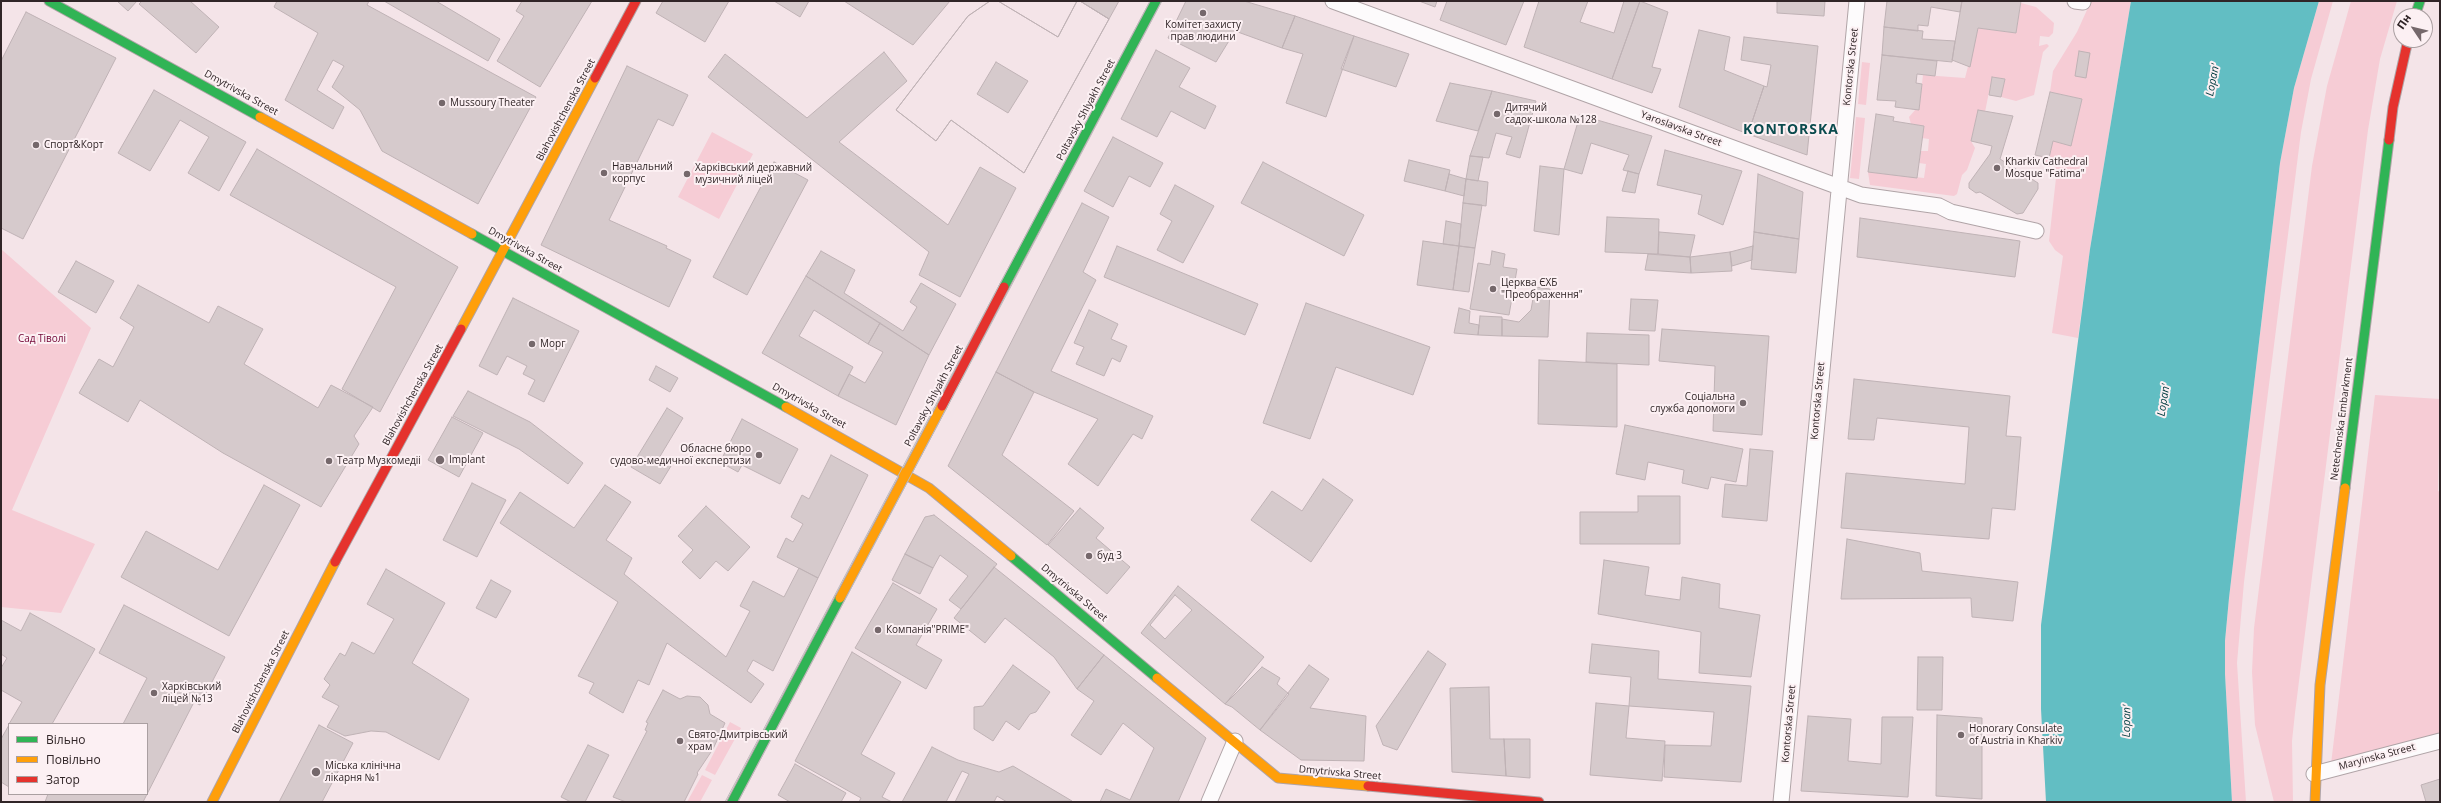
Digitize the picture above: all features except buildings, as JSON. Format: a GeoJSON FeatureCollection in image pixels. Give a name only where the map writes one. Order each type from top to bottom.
{"type":"FeatureCollection","features":[{"type":"Feature","properties":{"kind":"street","name":"Dmytrivska Street"},"geometry":{"type":"LineString","coordinates":[[49,1],[504,250],[906,473],[935,493],[1278,778],[1539,802]]}},
{"type":"Feature","properties":{"kind":"street","name":"Blahovishchenska Street"},"geometry":{"type":"LineString","coordinates":[[212,802],[352,529],[504,250],[636,1]]}},
{"type":"Feature","properties":{"kind":"street","name":"Poltavsky Shlyakh Street"},"geometry":{"type":"LineString","coordinates":[[732,802],[1156,1]]}},
{"type":"Feature","properties":{"kind":"street","name":"Yaroslavska Street"},"geometry":{"type":"LineString","coordinates":[[1334,1],[1839,188],[1861,195],[1939,206],[1951,212],[2036,231]]}},
{"type":"Feature","properties":{"kind":"street","name":"Kontorska Street"},"geometry":{"type":"LineString","coordinates":[[1781,802],[1858,1]]}},
{"type":"Feature","properties":{"kind":"street","name":"Netechenska Embarkment"},"geometry":{"type":"LineString","coordinates":[[2315,802],[2314,774],[2320,685],[2393,107],[2406,48]]}},
{"type":"Feature","properties":{"kind":"street"},"geometry":{"type":"LineString","coordinates":[[1209,802],[1235,741]]}},
{"type":"Feature","properties":{"kind":"street","name":"Maryinska Street"},"geometry":{"type":"LineString","coordinates":[[2314,774],[2440,741]]}},
{"type":"Feature","properties":{"kind":"green space"},"geometry":{"type":"Polygon","coordinates":[[[2091,1],[2131,1],[2090,249],[2078,338],[2052,333],[2063,256],[2055,250],[2049,241],[2056,178],[2040,157],[2049,158],[2053,141],[2071,145],[2082,99],[2050,92],[2053,71],[2077,32],[2091,1]]]}},
{"type":"Feature","properties":{"kind":"green space"},"geometry":{"type":"Polygon","coordinates":[[[2319,1],[2333,1],[2311,79],[2301,132],[2244,582],[2237,663],[2246,802],[2232,802],[2225,674],[2225,642],[2229,598],[2280,163],[2294,88],[2319,1]]]}},
{"type":"Feature","properties":{"kind":"green space"},"geometry":{"type":"Polygon","coordinates":[[[2351,1],[2397,1],[2395,8],[2393,8],[2393,15],[2380,59],[2368,130],[2295,713],[2292,741],[2293,802],[2274,802],[2255,725],[2252,672],[2254,628],[2312,166],[2327,86],[2351,1]]]}},
{"type":"Feature","properties":{"kind":"green space"},"geometry":{"type":"Polygon","coordinates":[[[2021,3],[2036,7],[2054,23],[2053,33],[2049,37],[2040,36],[2039,46],[2047,44],[2049,46],[2043,52],[2034,95],[2016,101],[2001,97],[2005,79],[1992,77],[1985,112],[1978,111],[1971,141],[1975,148],[1967,170],[1962,175],[1957,194],[1954,196],[1870,185],[1868,172],[1924,178],[1926,164],[1919,163],[1921,151],[1928,151],[1929,139],[1922,138],[1924,126],[1911,124],[1909,117],[1916,109],[1919,109],[1923,75],[1965,78],[1978,28],[2016,33],[2021,3]]]}},
{"type":"Feature","properties":{"kind":"green space"},"geometry":{"type":"Polygon","coordinates":[[[1862,62],[1870,63],[1866,105],[1858,104],[1862,62]]]}},
{"type":"Feature","properties":{"kind":"green space"},"geometry":{"type":"Polygon","coordinates":[[[1856,117],[1865,118],[1859,179],[1850,178],[1856,117]]]}},
{"type":"Feature","properties":{"kind":"green space"},"geometry":{"type":"Polygon","coordinates":[[[712,132],[753,154],[719,219],[678,197],[712,132]]]}},
{"type":"Feature","properties":{"kind":"green space","name":"Сад Тіволі"},"geometry":{"type":"Polygon","coordinates":[[[1,249],[91,328],[12,510],[95,544],[61,613],[1,607],[1,249]]]}},
{"type":"Feature","properties":{"kind":"green space"},"geometry":{"type":"Polygon","coordinates":[[[2375,395],[2440,399],[2438,491],[2440,492],[2440,736],[2331,764],[2375,395]]]}},
{"type":"Feature","properties":{"kind":"green space"},"geometry":{"type":"Polygon","coordinates":[[[730,722],[741,728],[715,775],[705,770],[730,722]]]}},
{"type":"Feature","properties":{"kind":"green space"},"geometry":{"type":"Polygon","coordinates":[[[702,775],[712,780],[700,802],[687,802],[702,775]]]}},
{"type":"Feature","properties":{"kind":"water","name":"Lopan'"},"geometry":{"type":"Polygon","coordinates":[[[2131,1],[2319,1],[2294,88],[2280,163],[2229,598],[2225,641],[2225,674],[2232,802],[2046,802],[2041,709],[2041,625],[2090,249],[2131,1]]]}},
{"type":"Feature","properties":{"kind":"tram line"},"geometry":{"type":"LineString","coordinates":[[725,802],[1150,1]]}},
{"type":"Feature","properties":{"kind":"tram line"},"geometry":{"type":"LineString","coordinates":[[738,802],[1162,1]]}},
{"type":"Feature","properties":{"kind":"traffic: fast"},"geometry":{"type":"LineString","coordinates":[[49,1],[260,117]]}},
{"type":"Feature","properties":{"kind":"traffic: fast"},"geometry":{"type":"LineString","coordinates":[[1004,287],[1156,1]]}},
{"type":"Feature","properties":{"kind":"traffic: fast"},"geometry":{"type":"LineString","coordinates":[[2418,8],[2420,1]]}},
{"type":"Feature","properties":{"kind":"traffic: fast"},"geometry":{"type":"LineString","coordinates":[[2345,488],[2389,140]]}},
{"type":"Feature","properties":{"kind":"traffic: fast"},"geometry":{"type":"LineString","coordinates":[[472,234],[786,407]]}},
{"type":"Feature","properties":{"kind":"traffic: fast"},"geometry":{"type":"LineString","coordinates":[[1011,556],[1157,678]]}},
{"type":"Feature","properties":{"kind":"traffic: fast"},"geometry":{"type":"LineString","coordinates":[[732,802],[840,598]]}},
{"type":"Feature","properties":{"kind":"traffic: slow"},"geometry":{"type":"LineString","coordinates":[[461,329],[595,78]]}},
{"type":"Feature","properties":{"kind":"traffic: slow"},"geometry":{"type":"LineString","coordinates":[[260,117],[472,234]]}},
{"type":"Feature","properties":{"kind":"traffic: slow"},"geometry":{"type":"LineString","coordinates":[[840,598],[942,406]]}},
{"type":"Feature","properties":{"kind":"traffic: slow"},"geometry":{"type":"LineString","coordinates":[[786,407],[929,488],[1011,556]]}},
{"type":"Feature","properties":{"kind":"traffic: slow"},"geometry":{"type":"LineString","coordinates":[[2315,802],[2320,685],[2345,488]]}},
{"type":"Feature","properties":{"kind":"traffic: slow"},"geometry":{"type":"LineString","coordinates":[[212,802],[335,562]]}},
{"type":"Feature","properties":{"kind":"traffic: slow"},"geometry":{"type":"LineString","coordinates":[[1157,678],[1278,778],[1368,786]]}},
{"type":"Feature","properties":{"kind":"traffic: jam"},"geometry":{"type":"LineString","coordinates":[[595,78],[636,1]]}},
{"type":"Feature","properties":{"kind":"traffic: jam"},"geometry":{"type":"LineString","coordinates":[[2389,140],[2393,107],[2406,48]]}},
{"type":"Feature","properties":{"kind":"traffic: jam"},"geometry":{"type":"LineString","coordinates":[[942,406],[1004,287]]}},
{"type":"Feature","properties":{"kind":"traffic: jam"},"geometry":{"type":"LineString","coordinates":[[335,562],[461,329]]}},
{"type":"Feature","properties":{"kind":"traffic: jam"},"geometry":{"type":"LineString","coordinates":[[1368,786],[1539,802]]}},
{"type":"Feature","properties":{"kind":"place","name":"Комітет захисту прав людини"},"geometry":{"type":"Point","coordinates":[1203,13]}},
{"type":"Feature","properties":{"kind":"place","name":"Mussoury Theater"},"geometry":{"type":"Point","coordinates":[442,103]}},
{"type":"Feature","properties":{"kind":"place","name":"Дитячий садок-школа №128"},"geometry":{"type":"Point","coordinates":[1497,114]}},
{"type":"Feature","properties":{"kind":"place","name":"Спорт&Корт"},"geometry":{"type":"Point","coordinates":[36,145]}},
{"type":"Feature","properties":{"kind":"place","name":"Kharkiv Cathedral Mosque \"Fatima\""},"geometry":{"type":"Point","coordinates":[1997,168]}},
{"type":"Feature","properties":{"kind":"place","name":"Навчальний корпус"},"geometry":{"type":"Point","coordinates":[604,173]}},
{"type":"Feature","properties":{"kind":"place","name":"Харківський державний музичний ліцей"},"geometry":{"type":"Point","coordinates":[687,174]}},
{"type":"Feature","properties":{"kind":"place","name":"Церква ЄХБ \"Преображення\""},"geometry":{"type":"Point","coordinates":[1493,289]}},
{"type":"Feature","properties":{"kind":"place","name":"Морг"},"geometry":{"type":"Point","coordinates":[532,344]}},
{"type":"Feature","properties":{"kind":"place","name":"Соціальна служба допомоги"},"geometry":{"type":"Point","coordinates":[1743,403]}},
{"type":"Feature","properties":{"kind":"place","name":"Обласне бюро судово-медичної експертизи"},"geometry":{"type":"Point","coordinates":[759,455]}},
{"type":"Feature","properties":{"kind":"place","name":"Implant"},"geometry":{"type":"Point","coordinates":[440,460]}},
{"type":"Feature","properties":{"kind":"place","name":"Театр Музкомедіі"},"geometry":{"type":"Point","coordinates":[329,461]}},
{"type":"Feature","properties":{"kind":"place","name":"буд 3"},"geometry":{"type":"Point","coordinates":[1089,556]}},
{"type":"Feature","properties":{"kind":"place","name":"Компанія\"PRIME\""},"geometry":{"type":"Point","coordinates":[878,630]}},
{"type":"Feature","properties":{"kind":"place","name":"Харківський ліцей №13"},"geometry":{"type":"Point","coordinates":[154,693]}},
{"type":"Feature","properties":{"kind":"place","name":"Honorary Consulate of Austria in Kharkiv"},"geometry":{"type":"Point","coordinates":[1961,735]}},
{"type":"Feature","properties":{"kind":"place","name":"Свято-Дмитрівський храм"},"geometry":{"type":"Point","coordinates":[680,741]}},
{"type":"Feature","properties":{"kind":"place","name":"Міська клінічна лікарня №1"},"geometry":{"type":"Point","coordinates":[316,772]}},
{"type":"Feature","properties":{"kind":"district","name":"KONTORSKA"},"geometry":{"type":"Point","coordinates":[1791,130]}}]}
